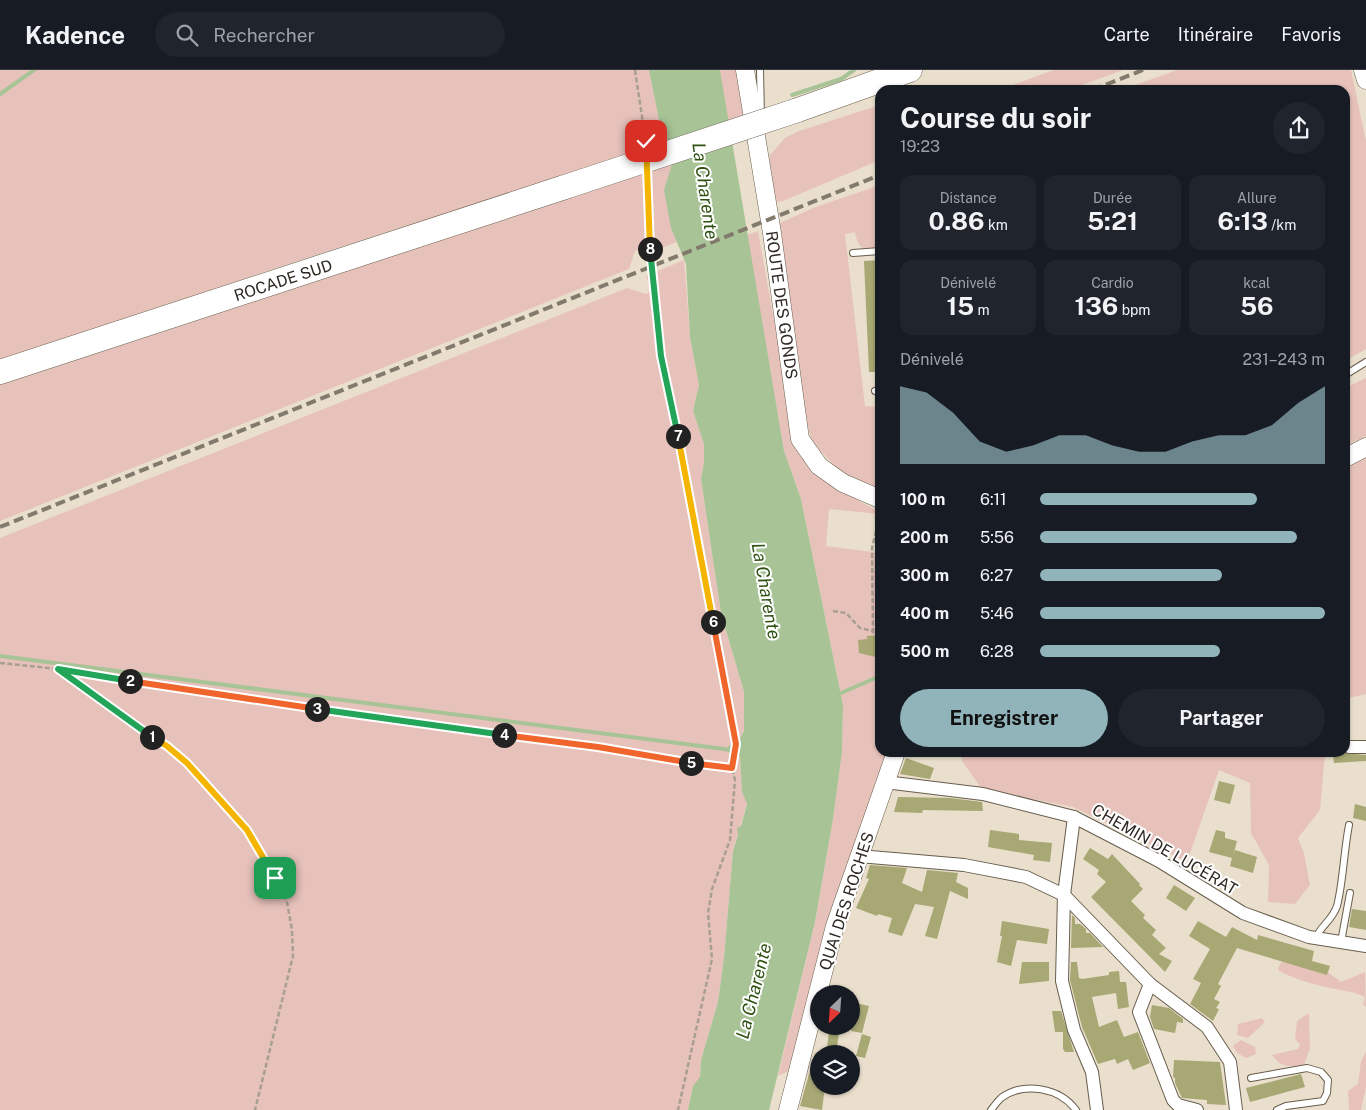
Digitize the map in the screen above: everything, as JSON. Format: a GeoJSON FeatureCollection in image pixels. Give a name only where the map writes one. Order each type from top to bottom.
{"type":"FeatureCollection","features":[{"type":"Feature","properties":{"kind":"highway"},"geometry":{"type":"LineString","coordinates":[[858,90],[902,70]]}},
{"type":"Feature","properties":{"kind":"highway"},"geometry":{"type":"LineString","coordinates":[[858,90],[910,70]]}},
{"type":"Feature","properties":{"kind":"highway","name":"ROCADE SUD"},"geometry":{"type":"LineString","coordinates":[[0,372],[858,90]]}},
{"type":"Feature","properties":{"kind":"street","name":"ROUTE DES GONDS"},"geometry":{"type":"LineString","coordinates":[[745,70],[772,233],[800,439],[819,466],[843,483],[875,497]]}},
{"type":"Feature","properties":{"kind":"street"},"geometry":{"type":"LineString","coordinates":[[1363,70],[1366,80]]}},
{"type":"Feature","properties":{"kind":"street"},"geometry":{"type":"LineString","coordinates":[[1350,455],[1366,447]]}},
{"type":"Feature","properties":{"kind":"street"},"geometry":{"type":"LineString","coordinates":[[1350,748],[1366,747]]}},
{"type":"Feature","properties":{"kind":"street","name":"QUAI DES ROCHES"},"geometry":{"type":"LineString","coordinates":[[788,1110],[834,926],[894,757]]}},
{"type":"Feature","properties":{"kind":"street","name":"CHEMIN DE LUCÉRAT"},"geometry":{"type":"LineString","coordinates":[[885,782],[983,794],[1074,817],[1159,861],[1243,913],[1316,938],[1366,946]]}},
{"type":"Feature","properties":{"kind":"street"},"geometry":{"type":"LineString","coordinates":[[1074,817],[1064,895],[1062,981],[1074,1030],[1092,1072],[1097,1110]]}},
{"type":"Feature","properties":{"kind":"street"},"geometry":{"type":"LineString","coordinates":[[859,856],[964,865],[1026,878],[1064,895],[1150,984],[1207,1027],[1230,1062],[1236,1110]]}},
{"type":"Feature","properties":{"kind":"street"},"geometry":{"type":"LineString","coordinates":[[1150,984],[1138,1012],[1173,1100],[1178,1105],[1197,1110]]}},
{"type":"Feature","properties":{"kind":"lane"},"geometry":{"type":"LineString","coordinates":[[760,70],[763,178]]}},
{"type":"Feature","properties":{"kind":"lane"},"geometry":{"type":"LineString","coordinates":[[852,253],[875,251]]}},
{"type":"Feature","properties":{"kind":"lane"},"geometry":{"type":"LineString","coordinates":[[1350,372],[1366,362]]}},
{"type":"Feature","properties":{"kind":"lane"},"geometry":{"type":"LineString","coordinates":[[1316,938],[1319,931],[1332,920],[1337,905],[1349,825]]}},
{"type":"Feature","properties":{"kind":"lane"},"geometry":{"type":"LineString","coordinates":[[1340,942],[1350,893]]}},
{"type":"Feature","properties":{"kind":"lane"},"geometry":{"type":"LineString","coordinates":[[1252,1078],[1307,1068],[1321,1072],[1328,1080],[1327,1093],[1323,1101],[1286,1106],[1277,1110]]}},
{"type":"Feature","properties":{"kind":"lane"},"geometry":{"type":"LineString","coordinates":[[991,1110],[1001,1098],[1015,1091],[1030,1088],[1045,1090],[1059,1095],[1076,1110]]}},
{"type":"Feature","properties":{"kind":"path"},"geometry":{"type":"LineString","coordinates":[[635,70],[646,151]]}},
{"type":"Feature","properties":{"kind":"path"},"geometry":{"type":"LineString","coordinates":[[647,170],[649,237],[661,356],[672,398],[736,744],[736,755],[732,768],[735,780],[730,840],[712,890],[708,914],[712,959],[678,1110]]}},
{"type":"Feature","properties":{"kind":"path"},"geometry":{"type":"LineString","coordinates":[[833,611],[846,612],[860,628],[873,632],[872,548],[875,536]]}},
{"type":"Feature","properties":{"kind":"path"},"geometry":{"type":"LineString","coordinates":[[0,663],[58,669],[275,704],[598,747],[696,764],[732,768]]}},
{"type":"Feature","properties":{"kind":"path"},"geometry":{"type":"LineString","coordinates":[[58,669],[101,699],[142,732],[167,746],[187,763],[247,830],[287,902],[292,930],[293,956],[255,1110]]}},
{"type":"Feature","properties":{"kind":"shaded area"},"geometry":{"type":"Polygon","coordinates":[[[0,70],[649,70],[663,140],[480,206],[402,227],[258,274],[114,325],[0,361],[0,70]]]}},
{"type":"Feature","properties":{"kind":"shaded area"},"geometry":{"type":"Polygon","coordinates":[[[720,70],[745,70],[752,117],[729,126],[720,70]]]}},
{"type":"Feature","properties":{"kind":"shaded area"},"geometry":{"type":"Polygon","coordinates":[[[1054,70],[1123,70],[1082,85],[1013,85],[1054,70]]]}},
{"type":"Feature","properties":{"kind":"shaded area"},"geometry":{"type":"Polygon","coordinates":[[[1177,70],[1351,70],[1366,141],[1366,349],[1350,358],[1350,85],[1135,85],[1177,70]]]}},
{"type":"Feature","properties":{"kind":"shaded area"},"geometry":{"type":"Polygon","coordinates":[[[875,107],[875,162],[783,201],[774,202],[767,176],[770,155],[785,138],[799,131],[875,107]]]}},
{"type":"Feature","properties":{"kind":"shaded area"},"geometry":{"type":"Polygon","coordinates":[[[672,164],[671,228],[677,242],[641,256],[638,250],[635,251],[629,269],[0,521],[0,385],[672,164]]]}},
{"type":"Feature","properties":{"kind":"shaded area"},"geometry":{"type":"Polygon","coordinates":[[[875,187],[875,248],[869,249],[860,246],[855,232],[845,234],[865,406],[875,407],[875,486],[843,474],[812,442],[804,412],[778,224],[813,208],[875,187]]]}},
{"type":"Feature","properties":{"kind":"shaded area"},"geometry":{"type":"Polygon","coordinates":[[[758,231],[792,422],[818,473],[850,496],[875,509],[875,514],[829,509],[826,546],[875,552],[875,757],[888,757],[817,985],[810,985],[810,1009],[791,1070],[778,1076],[815,922],[833,819],[842,752],[843,705],[801,499],[784,451],[747,235],[758,231]]]}},
{"type":"Feature","properties":{"kind":"shaded area"},"geometry":{"type":"Polygon","coordinates":[[[684,260],[690,336],[699,385],[693,411],[704,444],[704,462],[701,479],[721,613],[744,692],[744,730],[736,744],[728,746],[727,752],[740,757],[742,792],[747,803],[733,851],[724,958],[718,1002],[701,1060],[700,1077],[693,1086],[688,1110],[0,1110],[0,538],[627,288],[646,294],[651,291],[646,276],[684,260]]]}},
{"type":"Feature","properties":{"kind":"shaded area"},"geometry":{"type":"Polygon","coordinates":[[[1366,378],[1366,436],[1350,444],[1350,386],[1366,378]]]}},
{"type":"Feature","properties":{"kind":"shaded area"},"geometry":{"type":"Polygon","coordinates":[[[1366,453],[1366,694],[1350,698],[1350,461],[1366,453]]]}},
{"type":"Feature","properties":{"kind":"shaded area"},"geometry":{"type":"Polygon","coordinates":[[[962,757],[1325,757],[1320,810],[1298,838],[1304,853],[1310,885],[1295,904],[1268,902],[1269,865],[1251,833],[1250,783],[1219,770],[1187,862],[1073,807],[982,789],[962,761],[962,757]]]}},
{"type":"Feature","properties":{"kind":"shaded area"},"geometry":{"type":"Polygon","coordinates":[[[1287,957],[1325,970],[1341,982],[1365,972],[1366,1007],[1363,1004],[1365,997],[1361,995],[1303,981],[1278,970],[1280,964],[1287,957]]]}},
{"type":"Feature","properties":{"kind":"shaded area"},"geometry":{"type":"Polygon","coordinates":[[[1309,1013],[1310,1048],[1304,1065],[1290,1066],[1282,1064],[1272,1055],[1298,1049],[1300,1044],[1295,1039],[1297,1021],[1309,1013]]]}},
{"type":"Feature","properties":{"kind":"shaded area"},"geometry":{"type":"Polygon","coordinates":[[[1262,1018],[1265,1022],[1248,1038],[1237,1035],[1238,1024],[1262,1018]]]}},
{"type":"Feature","properties":{"kind":"shaded area"},"geometry":{"type":"Polygon","coordinates":[[[1241,1040],[1255,1047],[1256,1054],[1246,1058],[1237,1053],[1233,1046],[1241,1040]]]}},
{"type":"Feature","properties":{"kind":"shaded area"},"geometry":{"type":"Polygon","coordinates":[[[1366,1052],[1366,1087],[1361,1110],[1349,1110],[1348,1091],[1358,1084],[1361,1061],[1366,1052]]]}},
{"type":"Feature","properties":{"kind":"water","name":"La Charente"},"geometry":{"type":"Polygon","coordinates":[[[649,70],[720,70],[784,451],[801,499],[843,705],[842,752],[833,819],[815,922],[769,1110],[688,1110],[693,1086],[700,1077],[701,1060],[718,1002],[724,958],[733,851],[738,835],[737,828],[741,826],[747,804],[742,792],[740,757],[727,752],[728,746],[736,744],[744,731],[744,692],[721,613],[701,479],[704,462],[704,444],[693,411],[699,385],[690,337],[686,264],[671,228],[664,190],[672,164],[663,140],[649,70]]]}},
{"type":"Feature","properties":{"kind":"building"},"geometry":{"type":"Polygon","coordinates":[[[875,260],[875,372],[869,372],[864,261],[875,260]]]}},
{"type":"Feature","properties":{"kind":"building"},"geometry":{"type":"Polygon","coordinates":[[[875,635],[875,657],[859,653],[858,640],[867,639],[867,636],[875,635]]]}},
{"type":"Feature","properties":{"kind":"building"},"geometry":{"type":"Polygon","coordinates":[[[1350,754],[1366,755],[1366,761],[1334,763],[1333,757],[1350,757],[1350,754]]]}},
{"type":"Feature","properties":{"kind":"building"},"geometry":{"type":"Polygon","coordinates":[[[906,758],[934,768],[930,779],[900,774],[906,758]]]}},
{"type":"Feature","properties":{"kind":"building"},"geometry":{"type":"Polygon","coordinates":[[[1219,781],[1235,785],[1230,804],[1214,800],[1219,781]]]}},
{"type":"Feature","properties":{"kind":"building"},"geometry":{"type":"Polygon","coordinates":[[[898,797],[950,798],[982,802],[983,811],[923,810],[922,813],[894,812],[898,797]]]}},
{"type":"Feature","properties":{"kind":"building"},"geometry":{"type":"Polygon","coordinates":[[[1355,804],[1366,807],[1366,821],[1353,818],[1355,804]]]}},
{"type":"Feature","properties":{"kind":"building"},"geometry":{"type":"Polygon","coordinates":[[[990,830],[1019,834],[1019,840],[1052,843],[1050,862],[1033,860],[1034,855],[988,847],[990,830]]]}},
{"type":"Feature","properties":{"kind":"building"},"geometry":{"type":"Polygon","coordinates":[[[1216,830],[1225,832],[1225,838],[1237,841],[1233,856],[1235,850],[1257,857],[1253,873],[1230,866],[1232,858],[1209,852],[1216,830]]]}},
{"type":"Feature","properties":{"kind":"building"},"geometry":{"type":"Polygon","coordinates":[[[1090,848],[1108,859],[1112,854],[1140,884],[1143,889],[1131,901],[1145,915],[1143,918],[1156,930],[1152,935],[1166,948],[1159,954],[1172,961],[1165,972],[1091,897],[1106,882],[1097,874],[1099,870],[1083,859],[1090,848]]]}},
{"type":"Feature","properties":{"kind":"building"},"geometry":{"type":"Polygon","coordinates":[[[870,865],[907,868],[902,883],[922,892],[927,870],[958,873],[956,882],[968,888],[968,899],[950,891],[937,939],[925,936],[934,907],[915,904],[902,936],[888,932],[892,918],[878,914],[877,916],[856,908],[869,879],[866,878],[870,865]]]}},
{"type":"Feature","properties":{"kind":"building"},"geometry":{"type":"Polygon","coordinates":[[[1174,885],[1195,898],[1186,911],[1166,898],[1174,885]]]}},
{"type":"Feature","properties":{"kind":"building"},"geometry":{"type":"Polygon","coordinates":[[[1352,909],[1366,911],[1366,930],[1349,927],[1352,909]]]}},
{"type":"Feature","properties":{"kind":"building"},"geometry":{"type":"Polygon","coordinates":[[[1072,915],[1075,918],[1075,924],[1080,924],[1086,929],[1086,933],[1090,933],[1103,947],[1071,948],[1072,915]]]}},
{"type":"Feature","properties":{"kind":"building"},"geometry":{"type":"Polygon","coordinates":[[[1002,921],[1049,929],[1047,944],[1017,940],[1011,966],[997,962],[1002,936],[1000,936],[1002,921]]]}},
{"type":"Feature","properties":{"kind":"building"},"geometry":{"type":"Polygon","coordinates":[[[1198,921],[1226,937],[1232,927],[1257,940],[1258,935],[1314,951],[1312,961],[1330,966],[1327,975],[1237,948],[1218,984],[1221,986],[1214,999],[1220,1002],[1216,1008],[1219,1009],[1213,1021],[1190,1004],[1201,983],[1193,979],[1210,949],[1189,936],[1198,921]]]}},
{"type":"Feature","properties":{"kind":"building"},"geometry":{"type":"Polygon","coordinates":[[[1022,962],[1049,962],[1049,981],[1019,984],[1022,962]]]}},
{"type":"Feature","properties":{"kind":"building"},"geometry":{"type":"Polygon","coordinates":[[[1071,962],[1077,962],[1079,978],[1082,979],[1109,975],[1109,972],[1119,971],[1120,982],[1126,982],[1129,1007],[1118,1009],[1116,993],[1092,997],[1099,1027],[1117,1020],[1124,1037],[1138,1032],[1150,1063],[1133,1070],[1128,1059],[1117,1064],[1115,1059],[1098,1064],[1082,1027],[1070,980],[1071,962]]]}},
{"type":"Feature","properties":{"kind":"building"},"geometry":{"type":"Polygon","coordinates":[[[860,1004],[869,1006],[862,1033],[860,1033],[860,1004]]]}},
{"type":"Feature","properties":{"kind":"building"},"geometry":{"type":"Polygon","coordinates":[[[1152,1005],[1169,1008],[1183,1019],[1183,1023],[1177,1022],[1175,1033],[1154,1029],[1150,1017],[1152,1005]]]}},
{"type":"Feature","properties":{"kind":"building"},"geometry":{"type":"Polygon","coordinates":[[[1052,1011],[1061,1011],[1074,1052],[1065,1052],[1063,1049],[1063,1032],[1055,1032],[1052,1011]]]}},
{"type":"Feature","properties":{"kind":"building"},"geometry":{"type":"Polygon","coordinates":[[[862,1034],[871,1037],[865,1058],[860,1057],[859,1045],[862,1034]]]}},
{"type":"Feature","properties":{"kind":"building"},"geometry":{"type":"Polygon","coordinates":[[[829,1035],[839,1035],[837,1045],[827,1045],[829,1035]]]}},
{"type":"Feature","properties":{"kind":"building"},"geometry":{"type":"Polygon","coordinates":[[[1174,1060],[1220,1062],[1226,1105],[1207,1104],[1207,1100],[1182,1098],[1173,1077],[1174,1060]]]}},
{"type":"Feature","properties":{"kind":"building"},"geometry":{"type":"Polygon","coordinates":[[[810,1071],[810,1095],[824,1095],[822,1110],[800,1106],[810,1071]]]}},
{"type":"Feature","properties":{"kind":"building"},"geometry":{"type":"Polygon","coordinates":[[[1301,1074],[1305,1087],[1250,1102],[1246,1088],[1301,1074]]]}},
{"type":"Feature","properties":{"kind":"waterway"},"geometry":{"type":"LineString","coordinates":[[0,94],[34,70]]}},
{"type":"Feature","properties":{"kind":"waterway"},"geometry":{"type":"LineString","coordinates":[[792,95],[841,79],[854,70]]}},
{"type":"Feature","properties":{"kind":"waterway"},"geometry":{"type":"LineString","coordinates":[[0,656],[732,750]]}},
{"type":"Feature","properties":{"kind":"waterway"},"geometry":{"type":"LineString","coordinates":[[841,693],[875,678]]}},
{"type":"Feature","properties":{"kind":"railway"},"geometry":{"type":"LineString","coordinates":[[1105,85],[1143,70]]}},
{"type":"Feature","properties":{"kind":"railway"},"geometry":{"type":"LineString","coordinates":[[0,527],[875,177]]}},
{"type":"Feature","properties":{"kind":"route"},"geometry":{"type":"LineString","coordinates":[[275,878],[247,830],[187,763],[167,746],[142,732],[101,699],[58,669],[275,704],[598,747],[696,764],[732,768],[736,755],[736,744],[672,398],[661,356],[660,328],[649,237],[646,141]]}}]}
